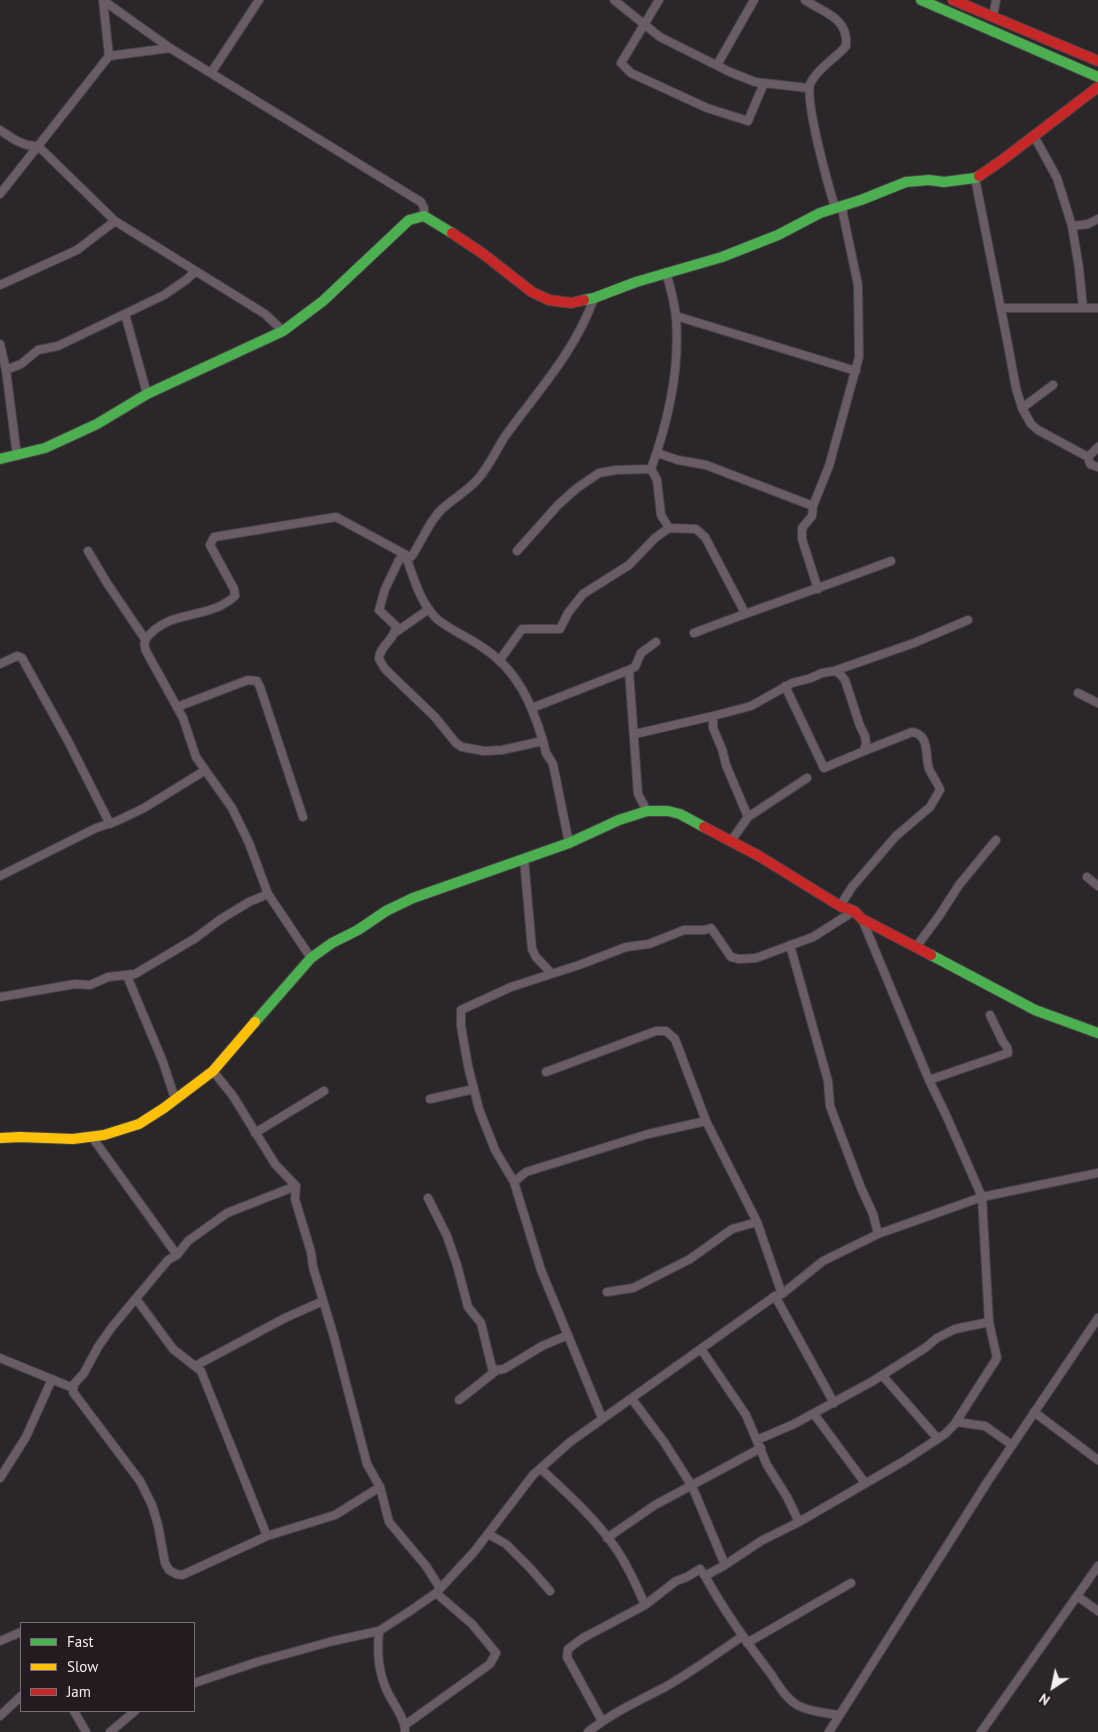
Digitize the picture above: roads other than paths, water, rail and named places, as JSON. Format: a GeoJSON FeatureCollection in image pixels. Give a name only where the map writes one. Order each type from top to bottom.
{"type":"FeatureCollection","features":[{"type":"Feature","properties":{"kind":"main road"},"geometry":{"type":"LineString","coordinates":[[922,0],[1098,77]]}},
{"type":"Feature","properties":{"kind":"main road"},"geometry":{"type":"LineString","coordinates":[[953,0],[1098,61]]}},
{"type":"Feature","properties":{"kind":"main road"},"geometry":{"type":"LineString","coordinates":[[0,459],[45,448],[96,424],[148,394],[283,331],[323,300],[409,220],[424,216],[436,222],[482,253],[532,292],[549,300],[571,303],[594,298],[666,272],[722,257],[758,244],[839,206],[861,200],[906,182],[929,180],[944,182],[975,178],[1001,161],[1098,87]]}},
{"type":"Feature","properties":{"kind":"main road"},"geometry":{"type":"LineString","coordinates":[[0,1138],[73,1139],[119,1132],[139,1124],[176,1100],[213,1071],[311,958],[332,944],[413,898],[569,843],[619,820],[647,811],[668,811],[680,814],[731,841],[840,906],[854,911],[862,919],[1035,1010],[1098,1033]]}},
{"type":"Feature","properties":{"kind":"street"},"geometry":{"type":"LineString","coordinates":[[104,0],[170,48],[421,202],[424,208],[424,216]]}},
{"type":"Feature","properties":{"kind":"street"},"geometry":{"type":"LineString","coordinates":[[0,194],[109,56],[104,0]]}},
{"type":"Feature","properties":{"kind":"street"},"geometry":{"type":"LineString","coordinates":[[614,0],[660,37],[717,65],[755,82],[808,88]]}},
{"type":"Feature","properties":{"kind":"street"},"geometry":{"type":"LineString","coordinates":[[659,0],[622,63],[631,73],[707,108],[748,121],[764,83]]}},
{"type":"Feature","properties":{"kind":"street"},"geometry":{"type":"LineString","coordinates":[[717,65],[754,0]]}},
{"type":"Feature","properties":{"kind":"street"},"geometry":{"type":"LineString","coordinates":[[805,0],[835,18],[845,31],[846,46],[821,68],[808,88],[814,125],[830,193],[839,206],[858,285],[860,328],[859,356],[856,371],[829,466],[813,506],[812,516],[802,528],[802,539],[818,588]]}},
{"type":"Feature","properties":{"kind":"street"},"geometry":{"type":"LineString","coordinates":[[993,17],[996,0]]}},
{"type":"Feature","properties":{"kind":"street"},"geometry":{"type":"LineString","coordinates":[[211,73],[257,1]]}},
{"type":"Feature","properties":{"kind":"street"},"geometry":{"type":"LineString","coordinates":[[109,56],[170,48]]}},
{"type":"Feature","properties":{"kind":"street"},"geometry":{"type":"LineString","coordinates":[[0,130],[21,144],[31,147],[38,146]]}},
{"type":"Feature","properties":{"kind":"street"},"geometry":{"type":"LineString","coordinates":[[1034,136],[1058,178],[1072,226],[1083,308]]}},
{"type":"Feature","properties":{"kind":"street"},"geometry":{"type":"LineString","coordinates":[[38,146],[115,221],[265,314],[283,331]]}},
{"type":"Feature","properties":{"kind":"street"},"geometry":{"type":"LineString","coordinates":[[975,178],[1016,388],[1022,408],[1031,424],[1038,430],[1088,457],[1090,464],[1098,467]]}},
{"type":"Feature","properties":{"kind":"street"},"geometry":{"type":"LineString","coordinates":[[1072,226],[1088,224],[1098,219]]}},
{"type":"Feature","properties":{"kind":"street"},"geometry":{"type":"LineString","coordinates":[[0,285],[78,250],[115,221]]}},
{"type":"Feature","properties":{"kind":"street"},"geometry":{"type":"LineString","coordinates":[[6,370],[21,364],[38,350],[58,346],[164,295],[196,271]]}},
{"type":"Feature","properties":{"kind":"street"},"geometry":{"type":"LineString","coordinates":[[666,272],[676,316],[674,375],[657,453],[651,469],[657,480],[661,515],[669,528]]}},
{"type":"Feature","properties":{"kind":"street"},"geometry":{"type":"LineString","coordinates":[[409,557],[441,510],[478,480],[496,449],[555,371],[587,318],[594,298]]}},
{"type":"Feature","properties":{"kind":"street"},"geometry":{"type":"LineString","coordinates":[[1001,308],[1098,308]]}},
{"type":"Feature","properties":{"kind":"street"},"geometry":{"type":"LineString","coordinates":[[125,314],[148,394]]}},
{"type":"Feature","properties":{"kind":"street"},"geometry":{"type":"LineString","coordinates":[[676,316],[856,371]]}},
{"type":"Feature","properties":{"kind":"street"},"geometry":{"type":"LineString","coordinates":[[0,344],[6,370],[18,456]]}},
{"type":"Feature","properties":{"kind":"street"},"geometry":{"type":"LineString","coordinates":[[1022,408],[1052,385]]}},
{"type":"Feature","properties":{"kind":"street"},"geometry":{"type":"LineString","coordinates":[[1088,457],[1098,447]]}},
{"type":"Feature","properties":{"kind":"street"},"geometry":{"type":"LineString","coordinates":[[657,453],[678,460],[706,465],[813,506]]}},
{"type":"Feature","properties":{"kind":"street"},"geometry":{"type":"LineString","coordinates":[[517,551],[558,505],[577,488],[599,473],[616,470],[651,469]]}},
{"type":"Feature","properties":{"kind":"street"},"geometry":{"type":"LineString","coordinates":[[311,958],[268,894],[249,843],[232,808],[204,771],[196,757],[183,718],[144,646],[145,639],[158,626],[172,619],[217,607],[234,596],[234,589],[210,546],[214,537],[336,517],[409,557],[422,598],[429,610],[437,619],[484,648],[499,661],[525,692],[546,753],[552,764],[569,843]]}},
{"type":"Feature","properties":{"kind":"street"},"geometry":{"type":"LineString","coordinates":[[499,661],[522,628],[560,629],[568,613],[583,594],[629,565],[655,538],[669,528],[696,529],[705,537],[746,613]]}},
{"type":"Feature","properties":{"kind":"street"},"geometry":{"type":"LineString","coordinates":[[88,551],[145,639]]}},
{"type":"Feature","properties":{"kind":"street"},"geometry":{"type":"LineString","coordinates":[[396,632],[396,626],[380,610],[385,589],[399,560],[402,557],[409,557]]}},
{"type":"Feature","properties":{"kind":"street"},"geometry":{"type":"LineString","coordinates":[[694,634],[746,613],[891,561]]}},
{"type":"Feature","properties":{"kind":"street"},"geometry":{"type":"LineString","coordinates":[[429,610],[396,632],[381,650],[379,659],[385,669],[440,722],[456,743],[462,747],[484,751],[543,742]]}},
{"type":"Feature","properties":{"kind":"street"},"geometry":{"type":"LineString","coordinates":[[634,734],[751,706],[785,686],[914,643],[968,620]]}},
{"type":"Feature","properties":{"kind":"street"},"geometry":{"type":"LineString","coordinates":[[532,708],[635,667],[641,653],[656,642]]}},
{"type":"Feature","properties":{"kind":"street"},"geometry":{"type":"LineString","coordinates":[[0,664],[17,656],[22,658],[68,741],[110,824]]}},
{"type":"Feature","properties":{"kind":"street"},"geometry":{"type":"LineString","coordinates":[[629,670],[638,794],[647,811]]}},
{"type":"Feature","properties":{"kind":"street"},"geometry":{"type":"LineString","coordinates":[[834,671],[845,680],[865,736],[864,751]]}},
{"type":"Feature","properties":{"kind":"street"},"geometry":{"type":"LineString","coordinates":[[177,707],[248,680],[257,681],[303,818]]}},
{"type":"Feature","properties":{"kind":"street"},"geometry":{"type":"LineString","coordinates":[[785,686],[824,768],[912,732],[918,733],[925,740],[929,768],[940,790],[930,807],[896,836],[852,887],[840,906]]}},
{"type":"Feature","properties":{"kind":"street"},"geometry":{"type":"LineString","coordinates":[[1078,693],[1098,703]]}},
{"type":"Feature","properties":{"kind":"street"},"geometry":{"type":"LineString","coordinates":[[713,716],[713,728],[748,818]]}},
{"type":"Feature","properties":{"kind":"street"},"geometry":{"type":"LineString","coordinates":[[0,876],[61,844],[144,808],[204,771]]}},
{"type":"Feature","properties":{"kind":"street"},"geometry":{"type":"LineString","coordinates":[[731,841],[748,818],[807,778]]}},
{"type":"Feature","properties":{"kind":"street"},"geometry":{"type":"LineString","coordinates":[[916,947],[959,885],[996,840]]}},
{"type":"Feature","properties":{"kind":"street"},"geometry":{"type":"LineString","coordinates":[[524,859],[532,949],[536,957],[551,973]]}},
{"type":"Feature","properties":{"kind":"street"},"geometry":{"type":"LineString","coordinates":[[1087,876],[1098,886]]}},
{"type":"Feature","properties":{"kind":"street"},"geometry":{"type":"LineString","coordinates":[[0,997],[75,984],[90,985],[108,977],[135,974],[194,939],[221,919],[249,902],[268,894]]}},
{"type":"Feature","properties":{"kind":"street"},"geometry":{"type":"LineString","coordinates":[[602,1418],[541,1270],[514,1182],[494,1150],[479,1109],[463,1034],[461,1010],[511,987],[579,965],[626,947],[649,944],[684,930],[711,928],[731,957],[738,959],[756,958],[813,937],[854,911]]}},
{"type":"Feature","properties":{"kind":"street"},"geometry":{"type":"LineString","coordinates":[[705,1576],[761,1541],[799,1522],[904,1461],[945,1434],[956,1422],[997,1358],[988,1322],[987,1268],[982,1197],[929,1080],[862,919]]}},
{"type":"Feature","properties":{"kind":"street"},"geometry":{"type":"LineString","coordinates":[[790,945],[828,1081],[830,1106],[861,1188],[873,1214],[878,1234]]}},
{"type":"Feature","properties":{"kind":"street"},"geometry":{"type":"LineString","coordinates":[[127,976],[163,1062],[176,1100]]}},
{"type":"Feature","properties":{"kind":"street"},"geometry":{"type":"LineString","coordinates":[[929,1080],[1008,1053],[1007,1047],[990,1015]]}},
{"type":"Feature","properties":{"kind":"street"},"geometry":{"type":"LineString","coordinates":[[546,1072],[656,1031],[666,1031],[675,1039],[706,1122],[757,1222],[779,1295],[834,1403]]}},
{"type":"Feature","properties":{"kind":"street"},"geometry":{"type":"LineString","coordinates":[[213,1071],[233,1096],[275,1164],[296,1186],[295,1199],[311,1252],[313,1267],[367,1464],[380,1487],[390,1522],[426,1566],[438,1590],[472,1624],[496,1653],[490,1664],[405,1728],[387,1690],[377,1657],[379,1631]]}},
{"type":"Feature","properties":{"kind":"street"},"geometry":{"type":"LineString","coordinates":[[430,1099],[474,1089]]}},
{"type":"Feature","properties":{"kind":"street"},"geometry":{"type":"LineString","coordinates":[[255,1133],[324,1091]]}},
{"type":"Feature","properties":{"kind":"street"},"geometry":{"type":"LineString","coordinates":[[514,1182],[526,1172],[648,1134],[706,1122]]}},
{"type":"Feature","properties":{"kind":"street"},"geometry":{"type":"LineString","coordinates":[[92,1137],[177,1255]]}},
{"type":"Feature","properties":{"kind":"street"},"geometry":{"type":"LineString","coordinates":[[195,1683],[257,1662],[333,1641],[379,1631],[438,1590],[474,1552],[533,1476],[570,1442],[779,1295],[823,1261],[878,1234],[982,1197],[1098,1173]]}},
{"type":"Feature","properties":{"kind":"street"},"geometry":{"type":"LineString","coordinates":[[296,1186],[227,1213],[188,1241],[177,1255],[168,1260],[112,1327],[98,1347],[84,1373],[74,1384],[73,1392],[140,1482],[152,1505],[165,1563],[169,1570],[176,1574],[182,1575],[267,1536],[336,1515],[380,1487]]}},
{"type":"Feature","properties":{"kind":"street"},"geometry":{"type":"LineString","coordinates":[[428,1198],[449,1243],[468,1306],[481,1323],[492,1368],[497,1370]]}},
{"type":"Feature","properties":{"kind":"street"},"geometry":{"type":"LineString","coordinates":[[607,1292],[633,1288],[690,1259],[732,1229],[757,1222]]}},
{"type":"Feature","properties":{"kind":"street"},"geometry":{"type":"LineString","coordinates":[[136,1300],[173,1348],[201,1371],[267,1536]]}},
{"type":"Feature","properties":{"kind":"street"},"geometry":{"type":"LineString","coordinates":[[195,1366],[285,1318],[323,1301]]}},
{"type":"Feature","properties":{"kind":"street"},"geometry":{"type":"LineString","coordinates":[[829,1732],[1012,1445],[1098,1318]]}},
{"type":"Feature","properties":{"kind":"street"},"geometry":{"type":"LineString","coordinates":[[757,1440],[782,1430],[834,1403],[882,1375],[946,1333],[955,1329],[988,1322]]}},
{"type":"Feature","properties":{"kind":"street"},"geometry":{"type":"LineString","coordinates":[[459,1400],[497,1370],[504,1369],[542,1346],[568,1335]]}},
{"type":"Feature","properties":{"kind":"street"},"geometry":{"type":"LineString","coordinates":[[701,1349],[746,1415],[767,1465],[787,1497],[799,1522]]}},
{"type":"Feature","properties":{"kind":"street"},"geometry":{"type":"LineString","coordinates":[[0,1358],[73,1388]]}},
{"type":"Feature","properties":{"kind":"street"},"geometry":{"type":"LineString","coordinates":[[882,1375],[938,1439]]}},
{"type":"Feature","properties":{"kind":"street"},"geometry":{"type":"LineString","coordinates":[[0,1478],[26,1437],[52,1379]]}},
{"type":"Feature","properties":{"kind":"street"},"geometry":{"type":"LineString","coordinates":[[632,1399],[664,1442],[692,1486],[725,1565]]}},
{"type":"Feature","properties":{"kind":"street"},"geometry":{"type":"LineString","coordinates":[[1034,1412],[1098,1460]]}},
{"type":"Feature","properties":{"kind":"street"},"geometry":{"type":"LineString","coordinates":[[814,1414],[865,1483]]}},
{"type":"Feature","properties":{"kind":"street"},"geometry":{"type":"LineString","coordinates":[[956,1422],[985,1426],[1012,1445]]}},
{"type":"Feature","properties":{"kind":"street"},"geometry":{"type":"LineString","coordinates":[[607,1538],[654,1505],[761,1448]]}},
{"type":"Feature","properties":{"kind":"street"},"geometry":{"type":"LineString","coordinates":[[541,1469],[588,1515],[607,1538],[629,1571],[645,1605]]}},
{"type":"Feature","properties":{"kind":"street"},"geometry":{"type":"LineString","coordinates":[[488,1534],[506,1544],[550,1591]]}},
{"type":"Feature","properties":{"kind":"street"},"geometry":{"type":"LineString","coordinates":[[981,1732],[1098,1566]]}},
{"type":"Feature","properties":{"kind":"street"},"geometry":{"type":"LineString","coordinates":[[602,1720],[567,1657],[568,1649],[583,1638],[645,1605],[676,1581],[700,1569],[717,1599],[745,1639],[783,1690],[797,1705],[808,1710],[840,1715]]}},
{"type":"Feature","properties":{"kind":"street"},"geometry":{"type":"LineString","coordinates":[[588,1732],[602,1720],[666,1686],[745,1639],[851,1583]]}},
{"type":"Feature","properties":{"kind":"street"},"geometry":{"type":"LineString","coordinates":[[1077,1596],[1098,1611]]}},
{"type":"Feature","properties":{"kind":"street"},"geometry":{"type":"LineString","coordinates":[[0,1641],[20,1632]]}},
{"type":"Feature","properties":{"kind":"street"},"geometry":{"type":"LineString","coordinates":[[0,1716],[20,1697]]}},
{"type":"Feature","properties":{"kind":"street"},"geometry":{"type":"LineString","coordinates":[[75,1712],[86,1732]]}},
{"type":"Feature","properties":{"kind":"street"},"geometry":{"type":"LineString","coordinates":[[110,1732],[135,1712]]}}]}
